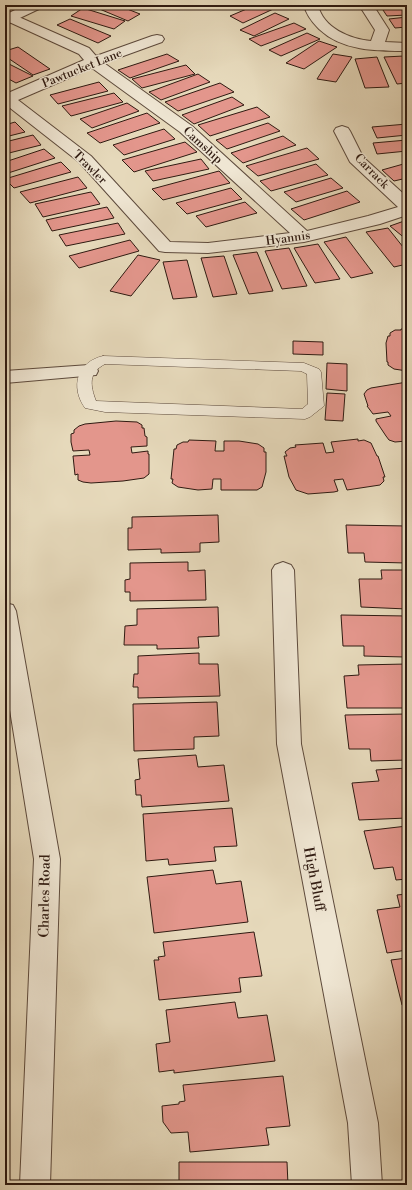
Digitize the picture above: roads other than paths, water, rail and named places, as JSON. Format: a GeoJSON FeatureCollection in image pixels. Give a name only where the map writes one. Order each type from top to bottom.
{"type":"FeatureCollection","features":[{"type":"Feature","properties":{"kind":"street"},"geometry":{"type":"LineString","coordinates":[[7,22],[36,5]]}},
{"type":"Feature","properties":{"kind":"street"},"geometry":{"type":"LineString","coordinates":[[311,5],[312,10],[319,21],[332,34],[353,44],[407,47]]}},
{"type":"Feature","properties":{"kind":"street"},"geometry":{"type":"LineString","coordinates":[[366,5],[382,30],[377,46]]}},
{"type":"Feature","properties":{"kind":"street","name":"Camship"},"geometry":{"type":"LineString","coordinates":[[7,22],[68,55],[93,62],[186,129],[304,237]]}},
{"type":"Feature","properties":{"kind":"street","name":"Pawtucket Lane"},"geometry":{"type":"LineString","coordinates":[[6,98],[93,62],[157,39]]}},
{"type":"Feature","properties":{"kind":"street","name":"Trawler"},"geometry":{"type":"LineString","coordinates":[[6,98],[85,159],[165,247]]}},
{"type":"Feature","properties":{"kind":"street","name":"Carrack"},"geometry":{"type":"LineString","coordinates":[[342,131],[356,159],[407,208]]}},
{"type":"Feature","properties":{"kind":"street","name":"Hyannis"},"geometry":{"type":"LineString","coordinates":[[165,247],[208,248],[304,237],[374,220],[407,208]]}},
{"type":"Feature","properties":{"kind":"street"},"geometry":{"type":"LineString","coordinates":[[5,378],[86,375]]}},
{"type":"Feature","properties":{"kind":"street"},"geometry":{"type":"LineString","coordinates":[[5,386],[86,375]]}},
{"type":"Feature","properties":{"kind":"street","name":"High Bluff"},"geometry":{"type":"LineString","coordinates":[[284,570],[289,744],[362,1123],[366,1185]]}},
{"type":"Feature","properties":{"kind":"street","name":"Charles Road"},"geometry":{"type":"LineString","coordinates":[[5,611],[46,859],[35,1185]]}},
{"type":"Feature","properties":{"kind":"lane"},"geometry":{"type":"LineString","coordinates":[[103,360],[304,367],[314,372],[316,406],[305,414],[105,407],[90,405],[84,388],[86,375],[93,364],[103,360]]}}]}
